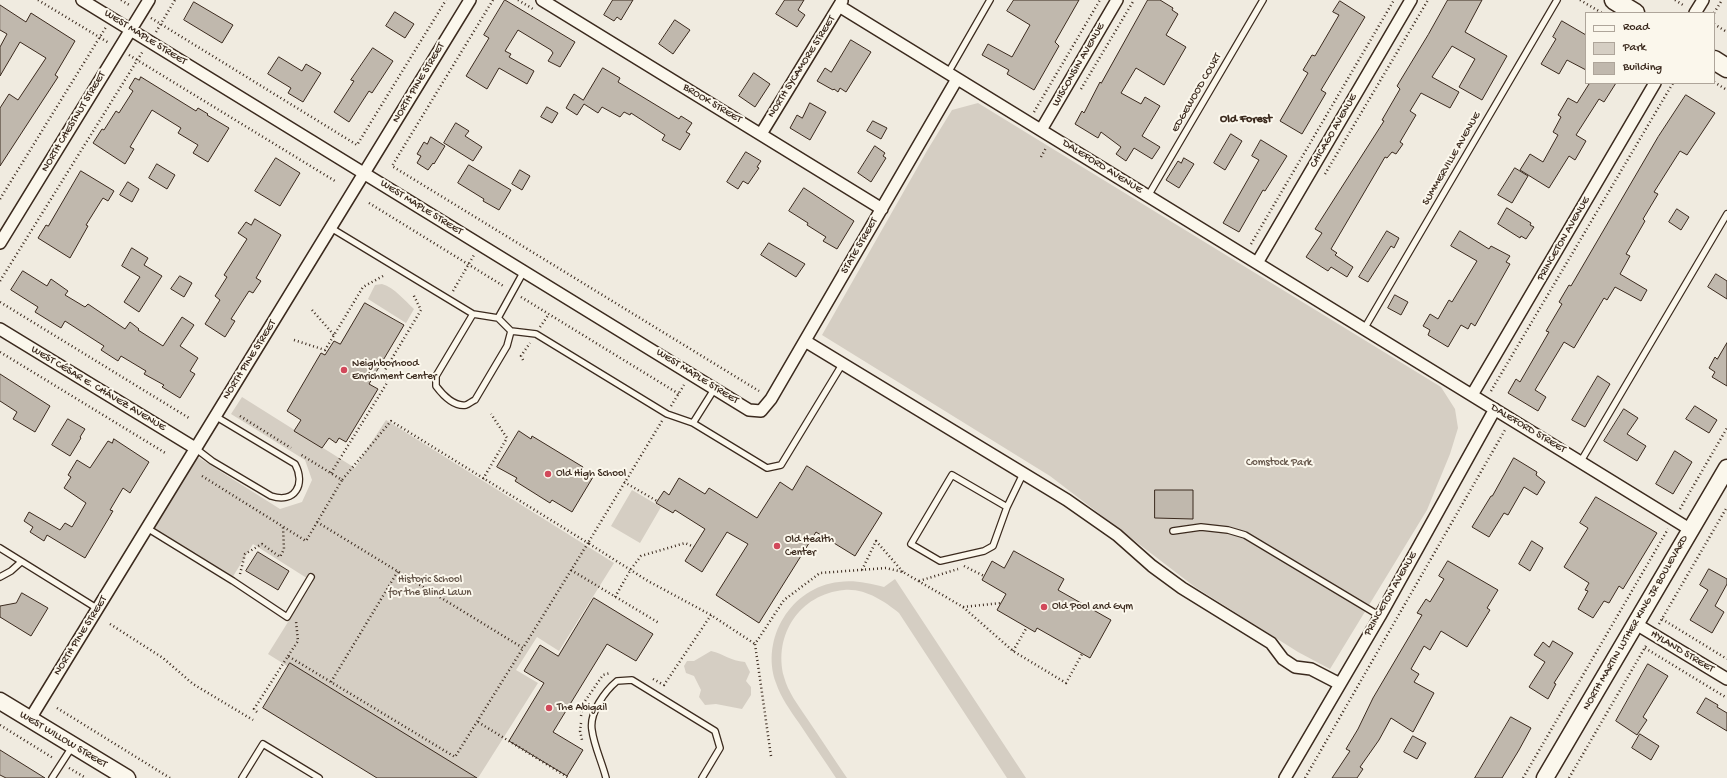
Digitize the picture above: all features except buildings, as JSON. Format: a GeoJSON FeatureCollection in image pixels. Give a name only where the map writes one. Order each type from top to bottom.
{"type":"FeatureCollection","features":[{"type":"Feature","properties":{"kind":"main road"},"geometry":{"type":"LineString","coordinates":[[1614,0],[1633,12]]}},
{"type":"Feature","properties":{"kind":"main road"},"geometry":{"type":"LineString","coordinates":[[1715,61],[1727,68]]}},
{"type":"Feature","properties":{"kind":"street","name":"WEST MAPLE STREET"},"geometry":{"type":"LineString","coordinates":[[82,0],[749,410],[761,411]]}},
{"type":"Feature","properties":{"kind":"street","name":"NORTH CHESTNUT STREET"},"geometry":{"type":"LineString","coordinates":[[0,243],[149,0]]}},
{"type":"Feature","properties":{"kind":"street","name":"NORTH PINE STREET"},"geometry":{"type":"LineString","coordinates":[[30,719],[470,0]]}},
{"type":"Feature","properties":{"kind":"street","name":"BROOK STREET"},"geometry":{"type":"LineString","coordinates":[[542,0],[882,209]]}},
{"type":"Feature","properties":{"kind":"street","name":"WISCONSIN AVENUE"},"geometry":{"type":"LineString","coordinates":[[1041,130],[1117,0]]}},
{"type":"Feature","properties":{"kind":"street","name":"CHICAGO AVENUE"},"geometry":{"type":"LineString","coordinates":[[1257,263],[1411,0]]}},
{"type":"Feature","properties":{"kind":"street"},"geometry":{"type":"LineString","coordinates":[[1696,12],[1703,0]]}},
{"type":"Feature","properties":{"kind":"street","name":"NORTH SYCAMORE STREET"},"geometry":{"type":"LineString","coordinates":[[761,134],[841,3]]}},
{"type":"Feature","properties":{"kind":"street","name":"DALEFORD AVENUE"},"geometry":{"type":"LineString","coordinates":[[841,3],[953,76],[1364,329]]}},
{"type":"Feature","properties":{"kind":"street","name":"STATE STREET"},"geometry":{"type":"LineString","coordinates":[[761,411],[771,399],[882,209],[953,76]]}},
{"type":"Feature","properties":{"kind":"street","name":"PRINCETON AVENUE"},"geometry":{"type":"LineString","coordinates":[[1472,395],[1654,84]]}},
{"type":"Feature","properties":{"kind":"street","name":"WEST CÉSAR E. CHÁVEZ AVENUE"},"geometry":{"type":"LineString","coordinates":[[0,329],[196,448]]}},
{"type":"Feature","properties":{"kind":"street","name":"DALEFORD STREET"},"geometry":{"type":"LineString","coordinates":[[1364,329],[1691,530]]}},
{"type":"Feature","properties":{"kind":"street"},"geometry":{"type":"LineString","coordinates":[[805,341],[1068,500],[1117,535],[1152,566],[1182,588],[1271,643],[1283,659],[1295,667],[1311,669],[1340,684]]}},
{"type":"Feature","properties":{"kind":"street","name":"PRINCETON AVENUE"},"geometry":{"type":"LineString","coordinates":[[1285,778],[1380,616],[1495,409]]}},
{"type":"Feature","properties":{"kind":"street","name":"NORTH MARTIN LUTHER KING JR BOULEVARD"},"geometry":{"type":"LineString","coordinates":[[1545,778],[1727,468]]}},
{"type":"Feature","properties":{"kind":"street","name":"HYLAND STREET"},"geometry":{"type":"LineString","coordinates":[[1636,624],[1727,679]]}},
{"type":"Feature","properties":{"kind":"street","name":"WEST WILLOW STREET"},"geometry":{"type":"LineString","coordinates":[[0,701],[127,778]]}},
{"type":"Feature","properties":{"kind":"lane"},"geometry":{"type":"LineString","coordinates":[[953,76],[990,0]]}},
{"type":"Feature","properties":{"kind":"lane","name":"EDGEWOOD COURT"},"geometry":{"type":"LineString","coordinates":[[1148,196],[1263,0]]}},
{"type":"Feature","properties":{"kind":"lane","name":"SUMMERVILLE AVENUE"},"geometry":{"type":"LineString","coordinates":[[1364,329],[1557,0]]}},
{"type":"Feature","properties":{"kind":"lane"},"geometry":{"type":"LineString","coordinates":[[1581,461],[1727,214]]}},
{"type":"Feature","properties":{"kind":"lane"},"geometry":{"type":"LineString","coordinates":[[331,228],[473,314],[498,318],[511,331],[536,334],[667,414],[693,423],[767,468],[781,465],[843,363]]}},
{"type":"Feature","properties":{"kind":"lane"},"geometry":{"type":"LineString","coordinates":[[498,318],[524,271]]}},
{"type":"Feature","properties":{"kind":"lane"},"geometry":{"type":"LineString","coordinates":[[473,314],[436,376],[436,386],[445,396],[459,404],[466,405],[475,400],[507,346],[511,331]]}},
{"type":"Feature","properties":{"kind":"lane"},"geometry":{"type":"LineString","coordinates":[[693,423],[715,388]]}},
{"type":"Feature","properties":{"kind":"lane"},"geometry":{"type":"LineString","coordinates":[[196,448],[212,461],[271,496],[285,498],[296,490],[300,483],[300,476],[295,464],[215,416]]}},
{"type":"Feature","properties":{"kind":"lane"},"geometry":{"type":"LineString","coordinates":[[1007,507],[952,475],[911,544],[940,561],[984,551],[993,546],[1007,507],[1023,474]]}},
{"type":"Feature","properties":{"kind":"lane"},"geometry":{"type":"LineString","coordinates":[[1172,531],[1201,527],[1228,530],[1245,535],[1380,616]]}},
{"type":"Feature","properties":{"kind":"lane"},"geometry":{"type":"LineString","coordinates":[[147,528],[287,616],[311,577]]}},
{"type":"Feature","properties":{"kind":"lane"},"geometry":{"type":"LineString","coordinates":[[0,548],[98,609]]}},
{"type":"Feature","properties":{"kind":"lane"},"geometry":{"type":"LineString","coordinates":[[0,577],[12,571],[21,562]]}},
{"type":"Feature","properties":{"kind":"lane"},"geometry":{"type":"LineString","coordinates":[[606,778],[591,728],[596,709],[608,689],[617,681],[632,680],[715,731],[720,748],[702,778]]}},
{"type":"Feature","properties":{"kind":"lane"},"geometry":{"type":"LineString","coordinates":[[242,778],[263,744],[319,778]]}},
{"type":"Feature","properties":{"kind":"lane"},"geometry":{"type":"LineString","coordinates":[[52,778],[73,745]]}},
{"type":"Feature","properties":{"kind":"path"},"geometry":{"type":"LineString","coordinates":[[38,0],[335,181]]}},
{"type":"Feature","properties":{"kind":"path"},"geometry":{"type":"LineString","coordinates":[[0,199],[122,0],[357,145],[446,0]]}},
{"type":"Feature","properties":{"kind":"path"},"geometry":{"type":"LineString","coordinates":[[0,281],[136,60],[150,42],[175,0]]}},
{"type":"Feature","properties":{"kind":"path"},"geometry":{"type":"LineString","coordinates":[[493,0],[392,166],[759,391]]}},
{"type":"Feature","properties":{"kind":"path"},"geometry":{"type":"LineString","coordinates":[[1034,112],[1100,0]]}},
{"type":"Feature","properties":{"kind":"path"},"geometry":{"type":"LineString","coordinates":[[1079,93],[1134,0]]}},
{"type":"Feature","properties":{"kind":"path"},"geometry":{"type":"LineString","coordinates":[[1250,244],[1394,0]]}},
{"type":"Feature","properties":{"kind":"path"},"geometry":{"type":"LineString","coordinates":[[1324,177],[1428,0]]}},
{"type":"Feature","properties":{"kind":"path"},"geometry":{"type":"LineString","coordinates":[[1580,0],[1600,12]]}},
{"type":"Feature","properties":{"kind":"path"},"geometry":{"type":"LineString","coordinates":[[1675,0],[1683,5],[1687,0]]}},
{"type":"Feature","properties":{"kind":"path"},"geometry":{"type":"LineString","coordinates":[[1715,12],[1722,0]]}},
{"type":"Feature","properties":{"kind":"path"},"geometry":{"type":"LineString","coordinates":[[1715,25],[1727,32]]}},
{"type":"Feature","properties":{"kind":"path"},"geometry":{"type":"LineString","coordinates":[[1715,83],[1727,90]]}},
{"type":"Feature","properties":{"kind":"path"},"geometry":{"type":"LineString","coordinates":[[1491,392],[1672,84]]}},
{"type":"Feature","properties":{"kind":"path"},"geometry":{"type":"LineString","coordinates":[[1041,157],[1053,137]]}},
{"type":"Feature","properties":{"kind":"path"},"geometry":{"type":"LineString","coordinates":[[369,203],[679,394]]}},
{"type":"Feature","properties":{"kind":"path"},"geometry":{"type":"LineString","coordinates":[[450,299],[453,290],[491,226]]}},
{"type":"Feature","properties":{"kind":"path"},"geometry":{"type":"LineString","coordinates":[[294,340],[325,350],[363,287],[383,276]]}},
{"type":"Feature","properties":{"kind":"path"},"geometry":{"type":"LineString","coordinates":[[331,473],[387,382],[385,370],[421,310],[413,294]]}},
{"type":"Feature","properties":{"kind":"path"},"geometry":{"type":"LineString","coordinates":[[0,302],[189,418]]}},
{"type":"Feature","properties":{"kind":"path"},"geometry":{"type":"LineString","coordinates":[[312,310],[334,335]]}},
{"type":"Feature","properties":{"kind":"path"},"geometry":{"type":"LineString","coordinates":[[0,352],[167,454]]}},
{"type":"Feature","properties":{"kind":"path"},"geometry":{"type":"LineString","coordinates":[[483,479],[507,438],[491,414]]}},
{"type":"Feature","properties":{"kind":"path"},"geometry":{"type":"LineString","coordinates":[[288,656],[455,758],[667,414]]}},
{"type":"Feature","properties":{"kind":"path"},"geometry":{"type":"LineString","coordinates":[[1305,778],[1512,419]]}},
{"type":"Feature","properties":{"kind":"path"},"geometry":{"type":"LineString","coordinates":[[342,480],[391,421],[631,569],[648,581],[711,615],[755,644]]}},
{"type":"Feature","properties":{"kind":"path"},"geometry":{"type":"LineString","coordinates":[[1523,778],[1727,428]]}},
{"type":"Feature","properties":{"kind":"path"},"geometry":{"type":"LineString","coordinates":[[624,482],[657,501]]}},
{"type":"Feature","properties":{"kind":"path"},"geometry":{"type":"LineString","coordinates":[[317,522],[523,648]]}},
{"type":"Feature","properties":{"kind":"path"},"geometry":{"type":"LineString","coordinates":[[240,576],[245,554],[262,544],[280,557],[284,549],[283,526]]}},
{"type":"Feature","properties":{"kind":"path"},"geometry":{"type":"LineString","coordinates":[[862,570],[876,541],[903,572]]}},
{"type":"Feature","properties":{"kind":"path"},"geometry":{"type":"LineString","coordinates":[[615,597],[631,569],[641,556],[685,543],[694,547]]}},
{"type":"Feature","properties":{"kind":"path"},"geometry":{"type":"LineString","coordinates":[[918,581],[966,566],[984,576]]}},
{"type":"Feature","properties":{"kind":"path"},"geometry":{"type":"LineString","coordinates":[[771,756],[755,644],[784,600],[820,573],[886,568],[903,572],[963,607],[1013,651],[1066,683],[1082,654]]}},
{"type":"Feature","properties":{"kind":"path"},"geometry":{"type":"LineString","coordinates":[[571,570],[658,623]]}},
{"type":"Feature","properties":{"kind":"path"},"geometry":{"type":"LineString","coordinates":[[331,682],[398,571]]}},
{"type":"Feature","properties":{"kind":"path"},"geometry":{"type":"LineString","coordinates":[[963,607],[1001,604]]}},
{"type":"Feature","properties":{"kind":"path"},"geometry":{"type":"LineString","coordinates":[[257,712],[254,710],[298,640],[296,614],[291,610]]}},
{"type":"Feature","properties":{"kind":"path"},"geometry":{"type":"LineString","coordinates":[[671,673],[711,615]]}},
{"type":"Feature","properties":{"kind":"path"},"geometry":{"type":"LineString","coordinates":[[1662,619],[1727,659]]}},
{"type":"Feature","properties":{"kind":"path"},"geometry":{"type":"LineString","coordinates":[[110,624],[163,658],[193,684],[253,720]]}},
{"type":"Feature","properties":{"kind":"path"},"geometry":{"type":"LineString","coordinates":[[1013,651],[1027,627]]}},
{"type":"Feature","properties":{"kind":"path"},"geometry":{"type":"LineString","coordinates":[[1645,648],[1727,698]]}},
{"type":"Feature","properties":{"kind":"path"},"geometry":{"type":"LineString","coordinates":[[57,708],[170,778]]}},
{"type":"Feature","properties":{"kind":"path"},"geometry":{"type":"LineString","coordinates":[[477,721],[569,778]]}},
{"type":"Feature","properties":{"kind":"path"},"geometry":{"type":"LineString","coordinates":[[0,725],[86,778]]}},
{"type":"Feature","properties":{"kind":"green space","name":"Comstock Park"},"geometry":{"type":"Polygon","coordinates":[[[978,103],[1441,387],[1455,409],[1458,428],[1450,454],[1427,510],[1330,669],[1298,652],[1195,587],[1050,476],[822,335],[928,149],[952,110],[978,103]]]}},
{"type":"Feature","properties":{"kind":"green space"},"geometry":{"type":"Polygon","coordinates":[[[382,284],[395,291],[414,309],[406,323],[368,299],[375,285],[382,284]]]}},
{"type":"Feature","properties":{"kind":"green space","name":"Historic School for the Blind Lawn"},"geometry":{"type":"Polygon","coordinates":[[[242,397],[355,468],[386,420],[614,563],[559,651],[537,637],[516,670],[538,683],[478,778],[466,778],[268,654],[313,582],[253,544],[232,578],[151,528],[196,456],[280,509],[302,502],[312,480],[305,460],[231,414],[242,397]]]}},
{"type":"Feature","properties":{"kind":"green space"},"geometry":{"type":"Polygon","coordinates":[[[632,490],[661,507],[640,543],[611,526],[632,490]]]}},
{"type":"Feature","properties":{"kind":"green space"},"geometry":{"type":"Polygon","coordinates":[[[895,579],[1026,778],[1007,778],[899,613],[881,600],[867,593],[844,590],[828,593],[815,599],[803,608],[793,619],[783,646],[782,661],[784,677],[788,688],[847,778],[836,778],[789,709],[780,694],[776,683],[772,666],[772,649],[776,633],[784,618],[794,605],[807,594],[822,586],[850,581],[884,587],[895,579]]]}},
{"type":"Feature","properties":{"kind":"green space"},"geometry":{"type":"Polygon","coordinates":[[[711,651],[745,662],[750,672],[746,681],[751,687],[751,695],[742,709],[716,704],[705,705],[699,697],[701,690],[694,676],[686,673],[684,666],[687,661],[694,661],[711,651]]]}},
{"type":"Feature","properties":{"kind":"place","name":"Neighborhood Enrichment Center"},"geometry":{"type":"Point","coordinates":[344,370]}},
{"type":"Feature","properties":{"kind":"place","name":"Old High School"},"geometry":{"type":"Point","coordinates":[548,474]}},
{"type":"Feature","properties":{"kind":"place","name":"Old Health Center"},"geometry":{"type":"Point","coordinates":[777,546]}},
{"type":"Feature","properties":{"kind":"place","name":"Old Pool and Gym"},"geometry":{"type":"Point","coordinates":[1044,607]}},
{"type":"Feature","properties":{"kind":"place","name":"The Abigail"},"geometry":{"type":"Point","coordinates":[549,708]}},
{"type":"Feature","properties":{"kind":"district","name":"Old Forest"},"geometry":{"type":"Point","coordinates":[1246,120]}}]}
